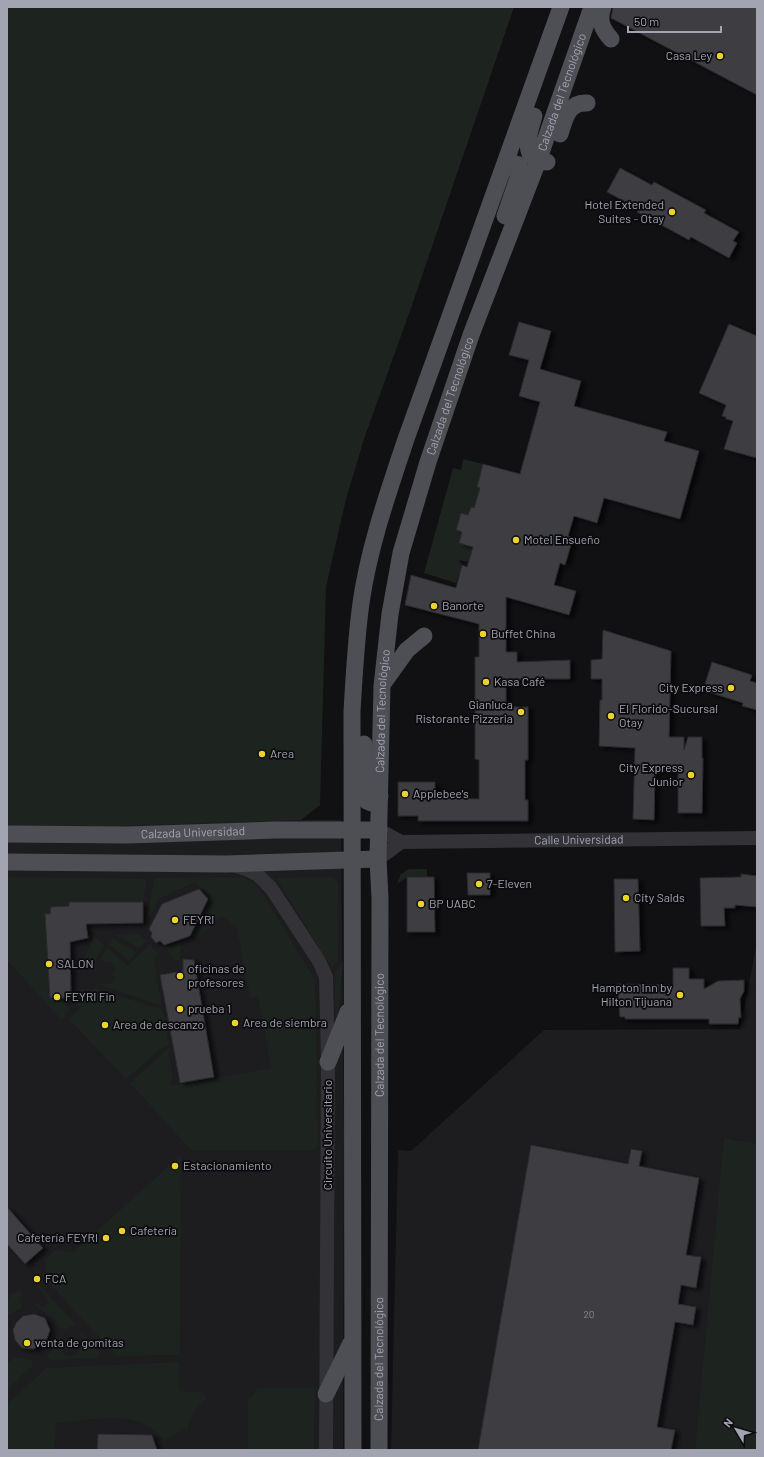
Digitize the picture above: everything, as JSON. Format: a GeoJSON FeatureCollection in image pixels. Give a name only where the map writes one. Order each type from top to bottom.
{"type":"FeatureCollection","features":[{"type":"Feature","properties":{"kind":"main road","name":"Calzada del Tecnológico"},"geometry":{"type":"LineString","coordinates":[[353,1450],[351,1002],[353,690],[361,603],[382,511],[406,439],[561,7]]}},
{"type":"Feature","properties":{"kind":"main road"},"geometry":{"type":"LineString","coordinates":[[569,7],[565,25],[528,135],[528,147],[530,154],[538,161],[546,163],[550,160],[566,114],[572,106],[579,102],[587,103]]}},
{"type":"Feature","properties":{"kind":"main road","name":"Calzada del Tecnológico"},"geometry":{"type":"LineString","coordinates":[[379,1450],[378,1096],[380,936],[378,859],[382,686],[390,614],[401,553],[428,462],[479,313],[538,161],[592,7]]}},
{"type":"Feature","properties":{"kind":"main road"},"geometry":{"type":"LineString","coordinates":[[602,7],[600,19],[602,26],[611,39]]}},
{"type":"Feature","properties":{"kind":"main road"},"geometry":{"type":"LineString","coordinates":[[479,313],[489,269],[520,172],[519,165],[512,163],[504,169]]}},
{"type":"Feature","properties":{"kind":"main road"},"geometry":{"type":"LineString","coordinates":[[382,686],[407,650],[424,636]]}},
{"type":"Feature","properties":{"kind":"main road"},"geometry":{"type":"LineString","coordinates":[[353,690],[362,711],[364,724],[365,798],[367,801],[372,803],[380,796]]}},
{"type":"Feature","properties":{"kind":"main road","name":"Calzada Universidad"},"geometry":{"type":"LineString","coordinates":[[7,834],[128,835],[353,829],[379,830]]}},
{"type":"Feature","properties":{"kind":"main road"},"geometry":{"type":"LineString","coordinates":[[7,862],[227,864],[352,868],[378,859]]}},
{"type":"Feature","properties":{"kind":"main road"},"geometry":{"type":"LineString","coordinates":[[352,868],[367,878],[372,928],[380,936]]}},
{"type":"Feature","properties":{"kind":"main road"},"geometry":{"type":"LineString","coordinates":[[328,1062],[351,1002]]}},
{"type":"Feature","properties":{"kind":"main road"},"geometry":{"type":"LineString","coordinates":[[351,1096],[378,1096]]}},
{"type":"Feature","properties":{"kind":"main road"},"geometry":{"type":"LineString","coordinates":[[326,1394],[353,1339]]}},
{"type":"Feature","properties":{"kind":"street","name":"Calle Universidad"},"geometry":{"type":"LineString","coordinates":[[379,830],[401,842],[757,838]]}},
{"type":"Feature","properties":{"kind":"street"},"geometry":{"type":"LineString","coordinates":[[378,859],[401,842]]}},
{"type":"Feature","properties":{"kind":"street","name":"Circuito Universitario"},"geometry":{"type":"LineString","coordinates":[[227,864],[246,869],[264,880],[319,961],[326,977],[328,1062],[326,1450]]}},
{"type":"Feature","properties":{"kind":"shaded area"},"geometry":{"type":"Polygon","coordinates":[[[7,7],[514,7],[411,308],[364,439],[346,499],[326,587],[320,805],[301,820],[7,829],[7,7]]]}},
{"type":"Feature","properties":{"kind":"shaded area"},"geometry":{"type":"Polygon","coordinates":[[[463,459],[483,464],[477,487],[480,488],[474,508],[471,507],[468,515],[461,513],[456,530],[462,532],[473,547],[469,562],[459,560],[462,565],[456,583],[424,573],[453,468],[461,470],[463,459]]]}},
{"type":"Feature","properties":{"kind":"shaded area"},"geometry":{"type":"Polygon","coordinates":[[[7,711],[222,815],[306,820],[341,820],[344,1134],[343,1450],[7,1450],[7,711]]]}},
{"type":"Feature","properties":{"kind":"shaded area"},"geometry":{"type":"Polygon","coordinates":[[[409,869],[427,869],[427,877],[407,877],[397,884],[401,874],[409,869]]]}},
{"type":"Feature","properties":{"kind":"shaded area"},"geometry":{"type":"Polygon","coordinates":[[[7,877],[147,879],[143,902],[69,902],[69,906],[51,907],[50,914],[45,914],[50,998],[66,998],[66,1005],[70,1010],[61,1019],[7,960],[7,877]]]}},
{"type":"Feature","properties":{"kind":"shaded area"},"geometry":{"type":"Polygon","coordinates":[[[244,877],[260,889],[315,980],[318,1144],[315,1150],[191,1150],[130,1083],[169,1048],[173,1079],[170,1081],[171,1086],[271,1068],[258,997],[250,998],[237,928],[222,916],[197,938],[191,934],[211,896],[195,882],[159,899],[146,923],[154,878],[244,877]]]}},
{"type":"Feature","properties":{"kind":"shaded area"},"geometry":{"type":"Polygon","coordinates":[[[332,877],[338,883],[338,959],[332,968],[276,878],[332,877]]]}},
{"type":"Feature","properties":{"kind":"shaded area"},"geometry":{"type":"Polygon","coordinates":[[[138,933],[146,941],[139,948],[115,935],[138,933]]]}},
{"type":"Feature","properties":{"kind":"shaded area"},"geometry":{"type":"Polygon","coordinates":[[[94,936],[104,946],[88,971],[82,963],[94,936]]]}},
{"type":"Feature","properties":{"kind":"shaded area"},"geometry":{"type":"Polygon","coordinates":[[[113,938],[136,952],[129,961],[109,945],[113,938]]]}},
{"type":"Feature","properties":{"kind":"shaded area"},"geometry":{"type":"Polygon","coordinates":[[[181,942],[180,960],[174,961],[166,948],[181,942]]]}},
{"type":"Feature","properties":{"kind":"shaded area"},"geometry":{"type":"Polygon","coordinates":[[[757,942],[757,1143],[730,1139],[699,1450],[391,1450],[398,1150],[411,1151],[544,1030],[740,1029],[757,942]]]}},
{"type":"Feature","properties":{"kind":"shaded area"},"geometry":{"type":"Polygon","coordinates":[[[150,944],[157,953],[154,960],[162,1006],[97,984],[111,984],[115,978],[112,974],[115,968],[111,962],[103,962],[101,958],[107,948],[128,966],[150,944]]]}},
{"type":"Feature","properties":{"kind":"shaded area"},"geometry":{"type":"Polygon","coordinates":[[[343,962],[337,1026],[336,1026],[334,974],[343,962]]]}},
{"type":"Feature","properties":{"kind":"shaded area"},"geometry":{"type":"Polygon","coordinates":[[[95,988],[163,1010],[169,1045],[160,1049],[126,1079],[69,1019],[80,1008],[74,1000],[80,990],[94,990],[95,988]]]}},
{"type":"Feature","properties":{"kind":"shaded area"},"geometry":{"type":"Polygon","coordinates":[[[724,1138],[757,1143],[757,1450],[695,1450],[724,1138]]]}},
{"type":"Feature","properties":{"kind":"shaded area"},"geometry":{"type":"Polygon","coordinates":[[[181,1155],[180,1355],[117,1356],[51,1285],[46,1273],[45,1260],[56,1250],[74,1252],[181,1155]]]}},
{"type":"Feature","properties":{"kind":"shaded area"},"geometry":{"type":"Polygon","coordinates":[[[39,1285],[75,1324],[67,1329],[61,1329],[57,1321],[37,1307],[35,1302],[41,1307],[44,1307],[48,1303],[47,1298],[37,1286],[39,1285]]]}},
{"type":"Feature","properties":{"kind":"shaded area"},"geometry":{"type":"Polygon","coordinates":[[[21,1290],[22,1308],[7,1316],[8,1299],[12,1294],[21,1290]]]}},
{"type":"Feature","properties":{"kind":"shaded area"},"geometry":{"type":"Polygon","coordinates":[[[81,1332],[100,1353],[97,1358],[48,1359],[48,1355],[58,1342],[61,1344],[59,1349],[66,1355],[73,1356],[79,1352],[84,1344],[83,1337],[80,1333],[81,1332]]]}},
{"type":"Feature","properties":{"kind":"shaded area"},"geometry":{"type":"Polygon","coordinates":[[[15,1357],[32,1360],[33,1365],[7,1390],[7,1363],[15,1357]]]}},
{"type":"Feature","properties":{"kind":"shaded area"},"geometry":{"type":"Polygon","coordinates":[[[179,1362],[179,1391],[203,1392],[206,1399],[199,1405],[193,1414],[187,1433],[184,1428],[175,1435],[164,1440],[148,1426],[135,1420],[125,1418],[89,1419],[56,1423],[54,1450],[7,1450],[7,1405],[46,1368],[179,1362]]]}},
{"type":"Feature","properties":{"kind":"shaded area"},"geometry":{"type":"Polygon","coordinates":[[[257,1388],[315,1388],[314,1450],[248,1450],[248,1398],[253,1396],[257,1388]]]}},
{"type":"Feature","properties":{"kind":"building","name":"Casa Ley"},"geometry":{"type":"Polygon","coordinates":[[[613,7],[757,7],[757,95],[611,18],[613,7]]]}},
{"type":"Feature","properties":{"kind":"building","name":"Hotel Extended Suites - Otay"},"geometry":{"type":"Polygon","coordinates":[[[620,168],[652,185],[654,182],[706,210],[704,213],[739,232],[733,241],[737,243],[729,258],[691,237],[689,240],[637,212],[639,209],[607,192],[620,168]]]}},
{"type":"Feature","properties":{"kind":"building"},"geometry":{"type":"Polygon","coordinates":[[[519,322],[551,331],[540,369],[581,381],[574,406],[667,432],[664,441],[699,451],[680,519],[604,498],[597,523],[574,516],[568,536],[573,538],[565,565],[560,563],[554,585],[576,591],[569,615],[506,597],[506,652],[517,652],[517,662],[570,660],[570,679],[506,679],[506,707],[528,707],[528,760],[525,760],[525,800],[528,800],[528,821],[418,821],[418,816],[398,816],[398,782],[435,782],[435,798],[479,799],[479,760],[475,759],[475,657],[479,657],[479,624],[405,605],[411,575],[456,588],[462,565],[467,567],[473,547],[459,543],[462,532],[456,530],[461,513],[468,515],[471,507],[474,508],[480,488],[477,487],[483,464],[520,474],[540,402],[519,396],[529,360],[509,355],[519,322]]]}},
{"type":"Feature","properties":{"kind":"building"},"geometry":{"type":"Polygon","coordinates":[[[729,324],[757,336],[757,458],[724,449],[733,421],[722,416],[726,405],[699,393],[729,324]]]}},
{"type":"Feature","properties":{"kind":"building"},"geometry":{"type":"Polygon","coordinates":[[[603,630],[671,651],[669,737],[684,737],[684,750],[688,737],[702,737],[702,813],[678,813],[678,772],[655,771],[654,820],[633,819],[635,748],[599,746],[602,679],[591,679],[591,660],[602,659],[603,630]]]}},
{"type":"Feature","properties":{"kind":"building","name":"City Express"},"geometry":{"type":"Polygon","coordinates":[[[712,662],[752,675],[750,681],[757,683],[757,710],[742,706],[743,703],[705,691],[707,684],[705,684],[712,662]]]}},
{"type":"Feature","properties":{"kind":"building","name":"7-Eleven"},"geometry":{"type":"Polygon","coordinates":[[[467,873],[490,873],[490,895],[468,895],[467,873]]]}},
{"type":"Feature","properties":{"kind":"building"},"geometry":{"type":"Polygon","coordinates":[[[741,874],[757,876],[757,907],[735,905],[735,908],[724,908],[725,926],[701,926],[700,878],[741,877],[741,874]]]}},
{"type":"Feature","properties":{"kind":"building","name":"BP UABC"},"geometry":{"type":"Polygon","coordinates":[[[407,877],[434,877],[435,932],[407,932],[407,877]]]}},
{"type":"Feature","properties":{"kind":"building"},"geometry":{"type":"Polygon","coordinates":[[[614,879],[638,879],[640,951],[615,952],[614,879]]]}},
{"type":"Feature","properties":{"kind":"building"},"geometry":{"type":"Polygon","coordinates":[[[199,889],[208,899],[190,936],[164,945],[160,941],[156,943],[151,937],[152,933],[149,929],[162,904],[199,889]]]}},
{"type":"Feature","properties":{"kind":"building"},"geometry":{"type":"Polygon","coordinates":[[[69,902],[143,902],[143,923],[86,924],[88,938],[70,942],[71,998],[50,998],[45,914],[50,914],[51,907],[69,906],[69,902]]]}},
{"type":"Feature","properties":{"kind":"building"},"geometry":{"type":"Polygon","coordinates":[[[183,959],[194,960],[214,1077],[180,1083],[160,975],[183,971],[183,959]]]}},
{"type":"Feature","properties":{"kind":"building","name":"Hampton Inn by Hilton Tijuana"},"geometry":{"type":"Polygon","coordinates":[[[673,968],[689,968],[689,979],[704,979],[704,989],[718,981],[744,980],[744,991],[740,999],[741,1018],[739,1017],[738,1024],[709,1024],[709,1019],[625,1019],[625,1017],[620,1017],[617,984],[673,985],[673,968]]]}},
{"type":"Feature","properties":{"kind":"building"},"geometry":{"type":"Polygon","coordinates":[[[531,1145],[628,1164],[631,1149],[642,1151],[639,1166],[699,1178],[686,1255],[701,1257],[696,1288],[681,1285],[678,1304],[696,1307],[693,1325],[675,1322],[657,1427],[675,1430],[671,1450],[478,1450],[531,1145]]]}},
{"type":"Feature","properties":{"kind":"building"},"geometry":{"type":"Polygon","coordinates":[[[7,1207],[43,1248],[25,1264],[7,1244],[7,1207]]]}},
{"type":"Feature","properties":{"kind":"building"},"geometry":{"type":"Polygon","coordinates":[[[34,1314],[45,1318],[50,1330],[45,1344],[33,1349],[22,1348],[15,1340],[13,1330],[16,1323],[23,1316],[34,1314]]]}},
{"type":"Feature","properties":{"kind":"building"},"geometry":{"type":"Polygon","coordinates":[[[98,1434],[152,1435],[157,1450],[97,1450],[98,1434]]]}},
{"type":"Feature","properties":{"kind":"place","name":"Casa Ley"},"geometry":{"type":"Point","coordinates":[720,56]}},
{"type":"Feature","properties":{"kind":"place","name":"Hotel Extended Suites - Otay"},"geometry":{"type":"Point","coordinates":[672,212]}},
{"type":"Feature","properties":{"kind":"place","name":"Motel Ensueño"},"geometry":{"type":"Point","coordinates":[516,540]}},
{"type":"Feature","properties":{"kind":"place","name":"Banorte"},"geometry":{"type":"Point","coordinates":[434,606]}},
{"type":"Feature","properties":{"kind":"place","name":"Buffet China"},"geometry":{"type":"Point","coordinates":[483,634]}},
{"type":"Feature","properties":{"kind":"place","name":"Kasa Café"},"geometry":{"type":"Point","coordinates":[486,682]}},
{"type":"Feature","properties":{"kind":"place","name":"City Express"},"geometry":{"type":"Point","coordinates":[731,688]}},
{"type":"Feature","properties":{"kind":"place","name":"Gianluca Ristorante Pizzeria"},"geometry":{"type":"Point","coordinates":[521,712]}},
{"type":"Feature","properties":{"kind":"place","name":"El Florido-Sucursal Otay"},"geometry":{"type":"Point","coordinates":[611,716]}},
{"type":"Feature","properties":{"kind":"place","name":"Area"},"geometry":{"type":"Point","coordinates":[262,754]}},
{"type":"Feature","properties":{"kind":"place","name":"City Express Junior"},"geometry":{"type":"Point","coordinates":[691,775]}},
{"type":"Feature","properties":{"kind":"place","name":"Applebee's"},"geometry":{"type":"Point","coordinates":[405,794]}},
{"type":"Feature","properties":{"kind":"place","name":"7-Eleven"},"geometry":{"type":"Point","coordinates":[479,884]}},
{"type":"Feature","properties":{"kind":"place","name":"City Salds"},"geometry":{"type":"Point","coordinates":[626,898]}},
{"type":"Feature","properties":{"kind":"place","name":"BP UABC"},"geometry":{"type":"Point","coordinates":[421,904]}},
{"type":"Feature","properties":{"kind":"place","name":"FEYRI"},"geometry":{"type":"Point","coordinates":[175,920]}},
{"type":"Feature","properties":{"kind":"place","name":"SALON"},"geometry":{"type":"Point","coordinates":[49,964]}},
{"type":"Feature","properties":{"kind":"place","name":"oficinas de profesores"},"geometry":{"type":"Point","coordinates":[180,976]}},
{"type":"Feature","properties":{"kind":"place","name":"Hampton Inn by Hilton Tijuana"},"geometry":{"type":"Point","coordinates":[680,995]}},
{"type":"Feature","properties":{"kind":"place","name":"FEYRI Fin"},"geometry":{"type":"Point","coordinates":[57,997]}},
{"type":"Feature","properties":{"kind":"place","name":"prueba 1"},"geometry":{"type":"Point","coordinates":[180,1009]}},
{"type":"Feature","properties":{"kind":"place","name":"Area de siembra"},"geometry":{"type":"Point","coordinates":[235,1023]}},
{"type":"Feature","properties":{"kind":"place","name":"Area de descanzo"},"geometry":{"type":"Point","coordinates":[105,1025]}},
{"type":"Feature","properties":{"kind":"place","name":"Estacionamiento"},"geometry":{"type":"Point","coordinates":[175,1166]}},
{"type":"Feature","properties":{"kind":"place","name":"Cafetería"},"geometry":{"type":"Point","coordinates":[122,1231]}},
{"type":"Feature","properties":{"kind":"place","name":"Cafetería FEYRI"},"geometry":{"type":"Point","coordinates":[106,1238]}},
{"type":"Feature","properties":{"kind":"place","name":"FCA"},"geometry":{"type":"Point","coordinates":[37,1279]}},
{"type":"Feature","properties":{"kind":"place","name":"venta de gomitas"},"geometry":{"type":"Point","coordinates":[27,1343]}}]}
